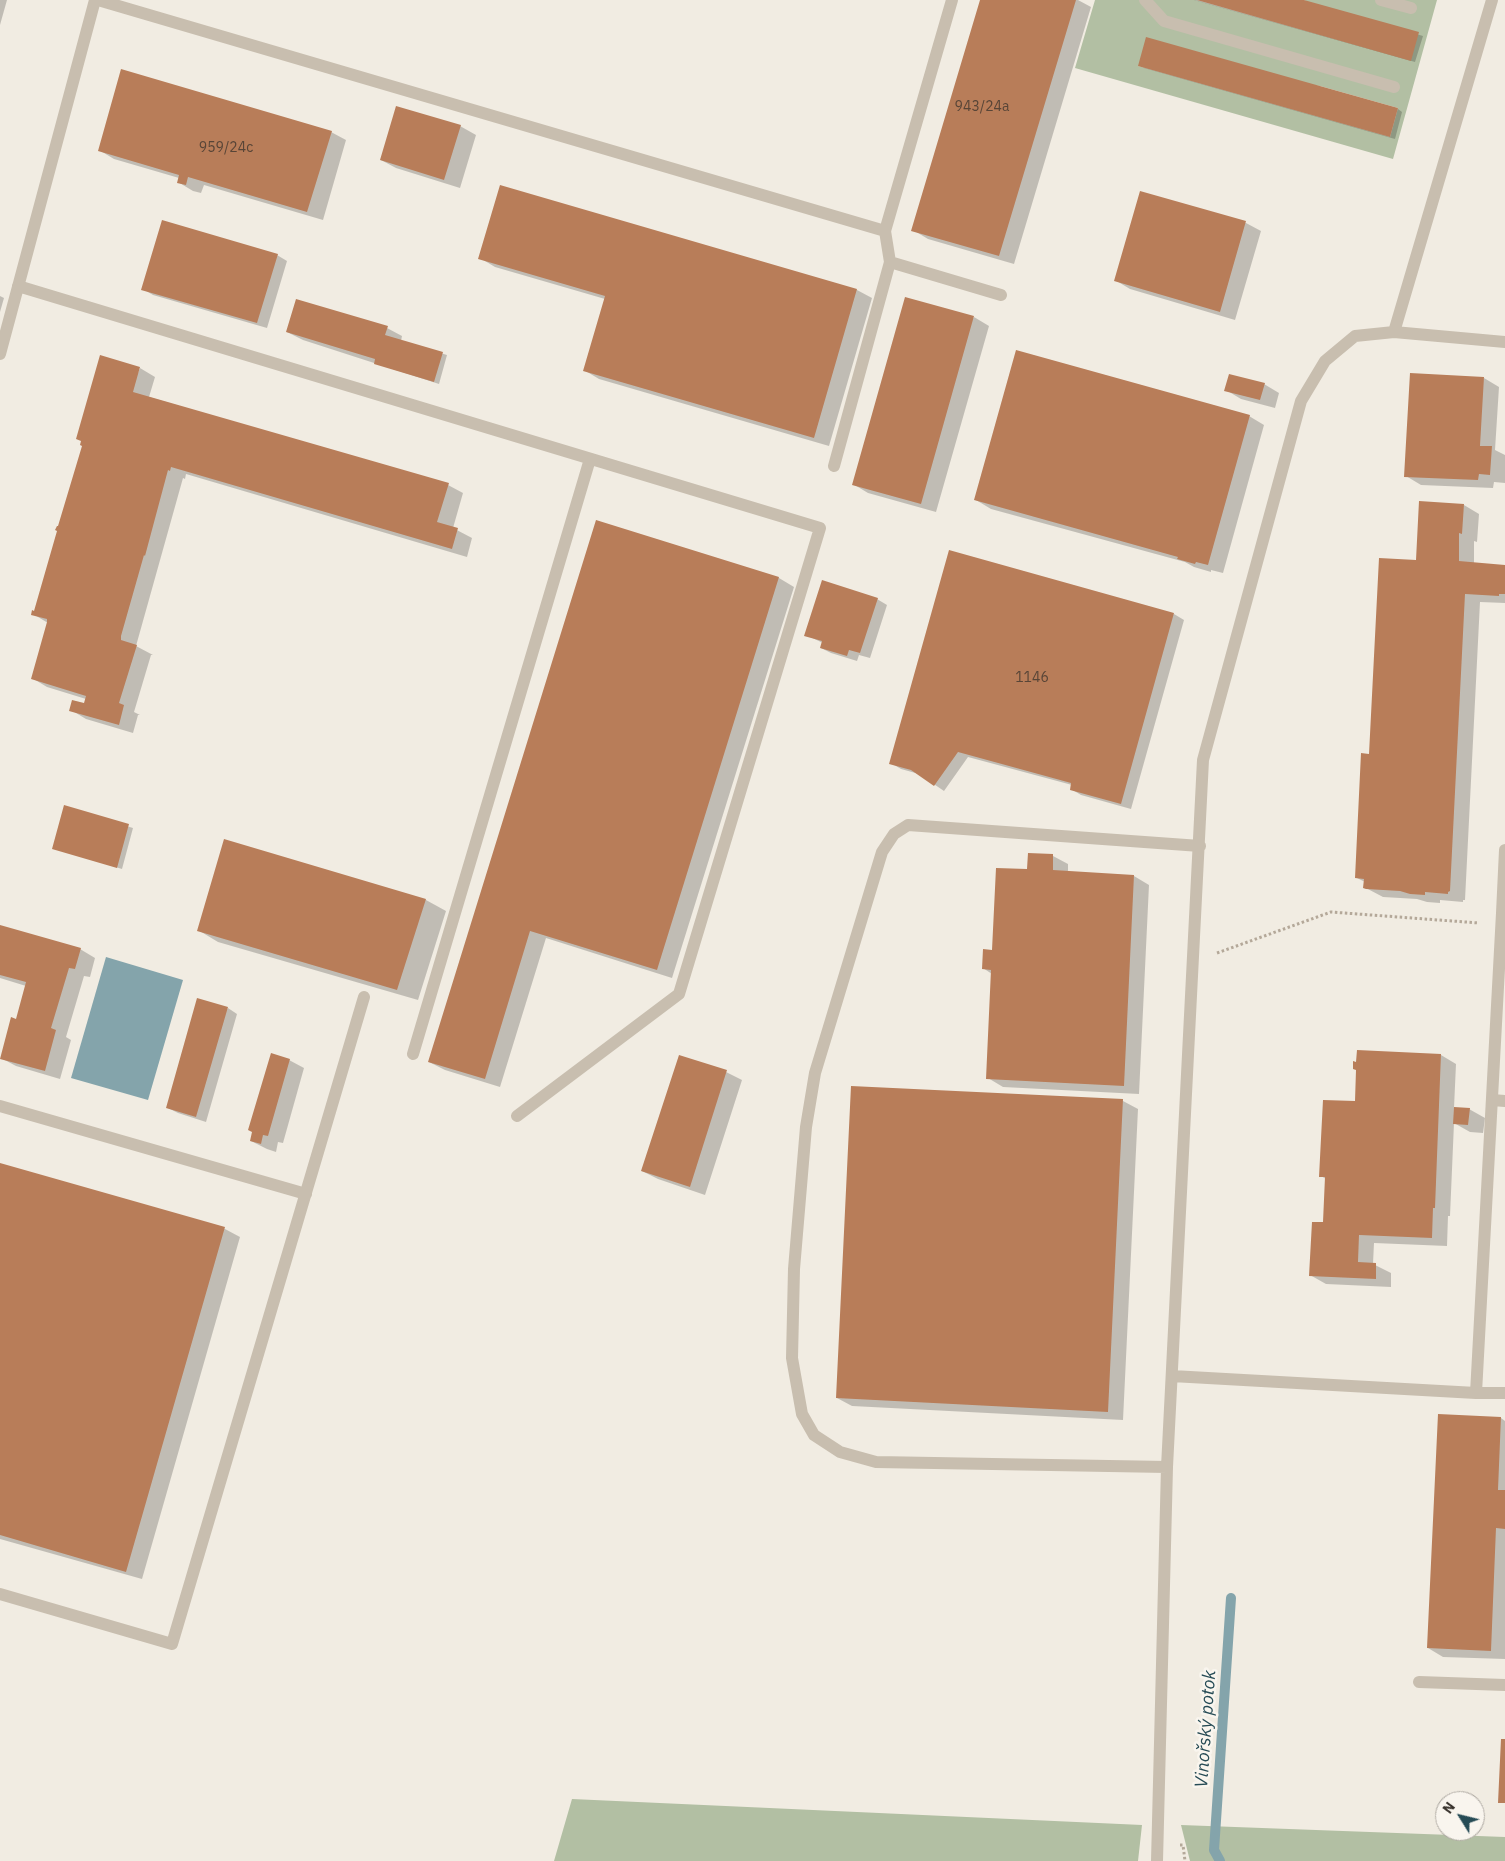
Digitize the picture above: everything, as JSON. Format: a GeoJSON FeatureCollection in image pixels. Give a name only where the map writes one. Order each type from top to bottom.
{"type":"FeatureCollection","features":[{"type":"Feature","properties":{"kind":"lane"},"geometry":{"type":"LineString","coordinates":[[0,351],[97,0],[885,231]]}},
{"type":"Feature","properties":{"kind":"lane"},"geometry":{"type":"LineString","coordinates":[[834,466],[890,262],[885,231],[952,0]]}},
{"type":"Feature","properties":{"kind":"lane"},"geometry":{"type":"LineString","coordinates":[[1145,0],[1164,21],[1394,87]]}},
{"type":"Feature","properties":{"kind":"lane"},"geometry":{"type":"LineString","coordinates":[[1381,0],[1411,8]]}},
{"type":"Feature","properties":{"kind":"lane"},"geometry":{"type":"LineString","coordinates":[[1394,332],[1492,0]]}},
{"type":"Feature","properties":{"kind":"lane"},"geometry":{"type":"LineString","coordinates":[[890,262],[1000,295]]}},
{"type":"Feature","properties":{"kind":"lane"},"geometry":{"type":"LineString","coordinates":[[18,286],[820,528],[680,994],[517,1116]]}},
{"type":"Feature","properties":{"kind":"lane"},"geometry":{"type":"LineString","coordinates":[[1157,1861],[1167,1467],[1203,760],[1301,401],[1325,361],[1355,336],[1394,332],[1505,342]]}},
{"type":"Feature","properties":{"kind":"lane"},"geometry":{"type":"LineString","coordinates":[[413,1054],[590,460]]}},
{"type":"Feature","properties":{"kind":"lane"},"geometry":{"type":"LineString","coordinates":[[1167,1467],[876,1462],[840,1452],[814,1435],[802,1414],[792,1358],[794,1269],[806,1127],[815,1073],[882,852],[894,834],[908,825],[1200,846]]}},
{"type":"Feature","properties":{"kind":"lane"},"geometry":{"type":"LineString","coordinates":[[1476,1393],[1499,1100],[1505,850]]}},
{"type":"Feature","properties":{"kind":"lane"},"geometry":{"type":"LineString","coordinates":[[0,1594],[172,1644],[364,997]]}},
{"type":"Feature","properties":{"kind":"lane"},"geometry":{"type":"LineString","coordinates":[[0,1106],[306,1194]]}},
{"type":"Feature","properties":{"kind":"lane"},"geometry":{"type":"LineString","coordinates":[[1172,1376],[1505,1393]]}},
{"type":"Feature","properties":{"kind":"lane"},"geometry":{"type":"LineString","coordinates":[[1419,1682],[1505,1686]]}},
{"type":"Feature","properties":{"kind":"path"},"geometry":{"type":"LineString","coordinates":[[1193,961],[1331,912],[1503,917]]}},
{"type":"Feature","properties":{"kind":"green space"},"geometry":{"type":"Polygon","coordinates":[[[1095,0],[1195,0],[1410,60],[1304,0],[1437,0],[1393,159],[1075,68],[1095,0]],[[1138,66],[1390,137],[1398,108],[1320,86],[1138,66]]]}},
{"type":"Feature","properties":{"kind":"green space"},"geometry":{"type":"Polygon","coordinates":[[[572,1799],[1142,1825],[1138,1861],[554,1861],[572,1799]]]}},
{"type":"Feature","properties":{"kind":"green space"},"geometry":{"type":"Polygon","coordinates":[[[1181,1825],[1435,1834],[1435,1841],[1485,1841],[1485,1836],[1505,1837],[1505,1861],[1190,1861],[1181,1825]]]}},
{"type":"Feature","properties":{"kind":"water"},"geometry":{"type":"Polygon","coordinates":[[[106,957],[183,980],[148,1100],[71,1078],[106,957]]]}},
{"type":"Feature","properties":{"kind":"building"},"geometry":{"type":"Polygon","coordinates":[[[980,0],[1076,0],[999,256],[911,231],[980,0]]]}},
{"type":"Feature","properties":{"kind":"building"},"geometry":{"type":"Polygon","coordinates":[[[1197,0],[1304,0],[1419,32],[1411,61],[1197,0]]]}},
{"type":"Feature","properties":{"kind":"building"},"geometry":{"type":"Polygon","coordinates":[[[1146,37],[1398,108],[1390,137],[1138,66],[1146,37]]]}},
{"type":"Feature","properties":{"kind":"building"},"geometry":{"type":"Polygon","coordinates":[[[121,69],[332,131],[307,212],[188,177],[186,185],[177,183],[179,175],[98,151],[121,69]]]}},
{"type":"Feature","properties":{"kind":"building"},"geometry":{"type":"Polygon","coordinates":[[[396,106],[461,125],[444,180],[380,160],[396,106]]]}},
{"type":"Feature","properties":{"kind":"building"},"geometry":{"type":"Polygon","coordinates":[[[500,185],[857,289],[814,438],[583,371],[605,296],[478,259],[500,185]]]}},
{"type":"Feature","properties":{"kind":"building"},"geometry":{"type":"Polygon","coordinates":[[[1140,191],[1246,221],[1220,312],[1114,281],[1140,191]]]}},
{"type":"Feature","properties":{"kind":"building"},"geometry":{"type":"Polygon","coordinates":[[[162,220],[278,254],[257,323],[141,290],[162,220]]]}},
{"type":"Feature","properties":{"kind":"building"},"geometry":{"type":"Polygon","coordinates":[[[905,297],[974,316],[921,504],[852,485],[905,297]]]}},
{"type":"Feature","properties":{"kind":"building"},"geometry":{"type":"Polygon","coordinates":[[[296,299],[388,326],[385,335],[443,352],[434,382],[374,364],[375,359],[286,332],[296,299]]]}},
{"type":"Feature","properties":{"kind":"building"},"geometry":{"type":"Polygon","coordinates":[[[1016,350],[1250,415],[1208,565],[1177,559],[1178,557],[974,500],[1016,350]]]}},
{"type":"Feature","properties":{"kind":"building"},"geometry":{"type":"Polygon","coordinates":[[[100,355],[140,367],[133,392],[449,483],[437,522],[458,528],[452,549],[171,467],[170,471],[168,470],[121,636],[121,640],[137,645],[119,703],[124,705],[119,725],[69,711],[72,700],[84,703],[86,696],[31,679],[47,619],[31,615],[32,610],[34,611],[57,531],[55,530],[58,526],[82,446],[80,445],[81,441],[76,439],[100,355]]]}},
{"type":"Feature","properties":{"kind":"building"},"geometry":{"type":"Polygon","coordinates":[[[1410,373],[1484,377],[1480,446],[1492,446],[1490,475],[1479,474],[1478,480],[1404,477],[1410,373]]]}},
{"type":"Feature","properties":{"kind":"building"},"geometry":{"type":"Polygon","coordinates":[[[1229,374],[1265,383],[1260,400],[1224,391],[1229,374]]]}},
{"type":"Feature","properties":{"kind":"building"},"geometry":{"type":"Polygon","coordinates":[[[1419,501],[1464,504],[1462,534],[1459,533],[1459,561],[1505,565],[1505,594],[1499,594],[1499,596],[1465,594],[1450,891],[1448,894],[1425,892],[1425,895],[1366,889],[1363,888],[1364,879],[1355,878],[1361,753],[1369,754],[1379,558],[1416,560],[1419,501]]]}},
{"type":"Feature","properties":{"kind":"building"},"geometry":{"type":"Polygon","coordinates":[[[596,520],[779,577],[657,970],[530,931],[485,1079],[428,1062],[596,520]]]}},
{"type":"Feature","properties":{"kind":"building"},"geometry":{"type":"Polygon","coordinates":[[[949,550],[1174,613],[1121,804],[1070,790],[1071,783],[958,752],[934,786],[911,770],[889,764],[949,550]]]}},
{"type":"Feature","properties":{"kind":"building"},"geometry":{"type":"Polygon","coordinates":[[[822,580],[878,598],[860,653],[849,650],[847,656],[820,648],[822,641],[804,636],[822,580]]]}},
{"type":"Feature","properties":{"kind":"building"},"geometry":{"type":"Polygon","coordinates":[[[64,805],[129,824],[117,868],[52,849],[64,805]]]}},
{"type":"Feature","properties":{"kind":"building"},"geometry":{"type":"Polygon","coordinates":[[[224,839],[426,899],[397,990],[197,931],[224,839]]]}},
{"type":"Feature","properties":{"kind":"building"},"geometry":{"type":"Polygon","coordinates":[[[1028,853],[1053,854],[1053,870],[1134,875],[1124,1086],[986,1079],[991,970],[982,969],[983,949],[992,950],[996,868],[1027,869],[1028,853]]]}},
{"type":"Feature","properties":{"kind":"building"},"geometry":{"type":"Polygon","coordinates":[[[0,925],[81,948],[75,969],[69,968],[51,1028],[56,1030],[45,1071],[0,1059],[11,1017],[16,1019],[26,982],[0,975],[0,925]]]}},
{"type":"Feature","properties":{"kind":"building"},"geometry":{"type":"Polygon","coordinates":[[[197,998],[228,1007],[196,1117],[166,1108],[197,998]]]}},
{"type":"Feature","properties":{"kind":"building"},"geometry":{"type":"Polygon","coordinates":[[[1357,1050],[1441,1054],[1435,1208],[1433,1208],[1432,1238],[1359,1235],[1358,1262],[1376,1263],[1376,1279],[1309,1276],[1312,1222],[1323,1222],[1325,1177],[1319,1177],[1323,1100],[1355,1101],[1356,1070],[1353,1069],[1353,1061],[1356,1062],[1357,1050]]]}},
{"type":"Feature","properties":{"kind":"building"},"geometry":{"type":"Polygon","coordinates":[[[271,1053],[290,1059],[268,1136],[263,1135],[261,1144],[250,1141],[252,1132],[248,1130],[271,1053]]]}},
{"type":"Feature","properties":{"kind":"building"},"geometry":{"type":"Polygon","coordinates":[[[679,1055],[727,1070],[690,1187],[641,1171],[679,1055]]]}},
{"type":"Feature","properties":{"kind":"building"},"geometry":{"type":"Polygon","coordinates":[[[851,1086],[1123,1099],[1108,1412],[836,1398],[851,1086]]]}},
{"type":"Feature","properties":{"kind":"building"},"geometry":{"type":"Polygon","coordinates":[[[1454,1107],[1470,1108],[1468,1125],[1453,1124],[1454,1107]]]}},
{"type":"Feature","properties":{"kind":"building"},"geometry":{"type":"Polygon","coordinates":[[[0,1163],[225,1227],[126,1572],[0,1535],[0,1163]]]}},
{"type":"Feature","properties":{"kind":"building"},"geometry":{"type":"Polygon","coordinates":[[[1438,1414],[1501,1417],[1498,1490],[1505,1490],[1505,1529],[1496,1528],[1491,1651],[1427,1648],[1438,1414]]]}},
{"type":"Feature","properties":{"kind":"building"},"geometry":{"type":"Polygon","coordinates":[[[1501,1739],[1505,1739],[1505,1803],[1498,1803],[1501,1739]]]}},
{"type":"Feature","properties":{"kind":"waterway","name":"Vinořský potok"},"geometry":{"type":"LineString","coordinates":[[1220,1861],[1214,1850],[1231,1598]]}}]}
